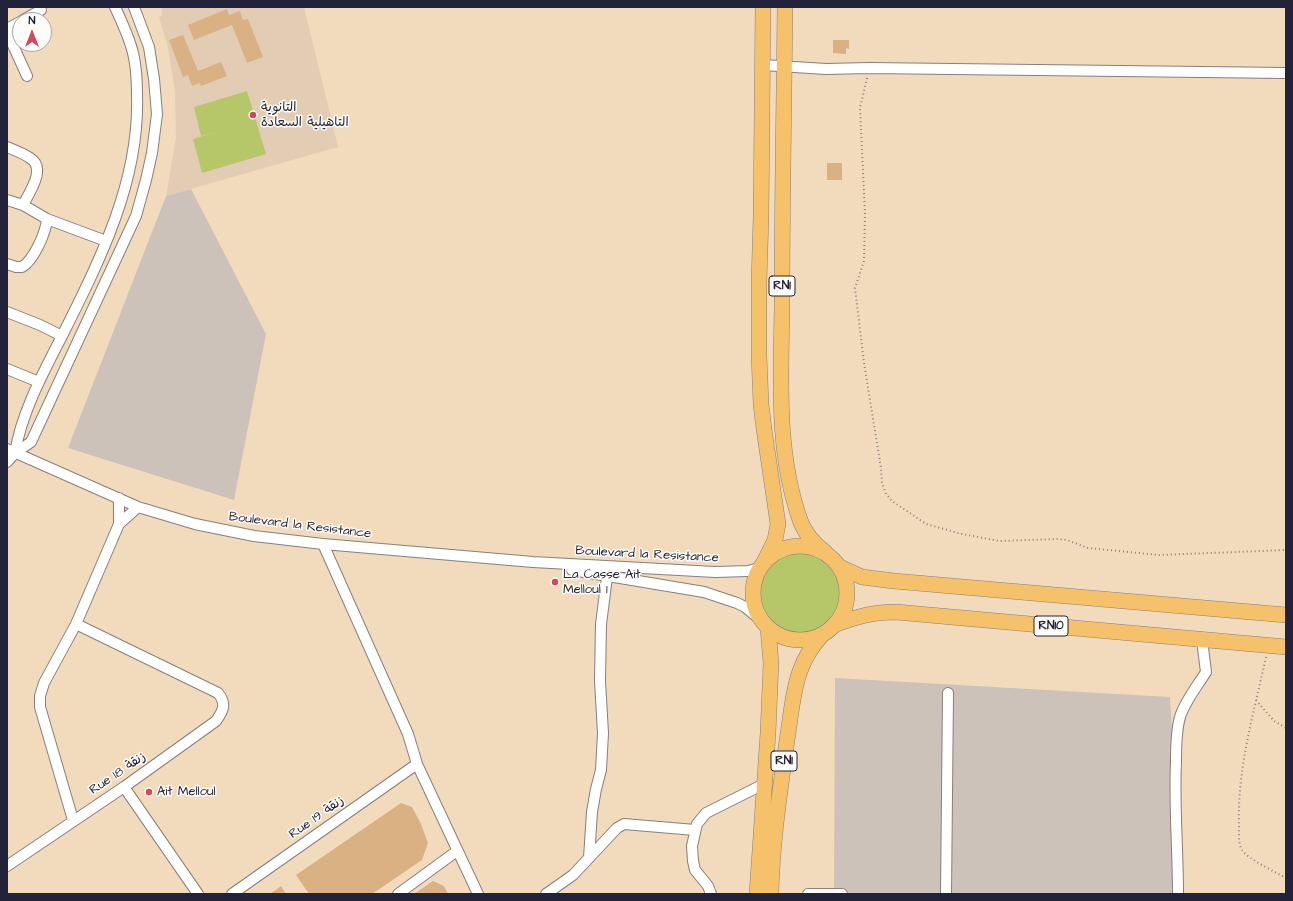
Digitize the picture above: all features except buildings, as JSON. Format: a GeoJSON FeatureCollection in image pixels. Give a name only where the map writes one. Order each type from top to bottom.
{"type":"FeatureCollection","features":[{"type":"Feature","properties":{"kind":"highway","name":"RN1"},"geometry":{"type":"LineString","coordinates":[[763,7],[759,356],[764,437],[778,524],[775,540],[754,579],[753,598],[756,610],[765,624],[779,635],[797,640],[810,639],[822,635]]}},
{"type":"Feature","properties":{"kind":"highway","name":"RN1"},"geometry":{"type":"LineString","coordinates":[[771,894],[772,862],[784,758],[794,693],[804,660],[810,649],[822,635],[834,625],[842,614],[845,608],[847,594],[846,581],[840,567],[811,541],[800,521],[788,474],[784,448],[781,374],[785,7]]}},
{"type":"Feature","properties":{"kind":"highway","name":"RN1"},"geometry":{"type":"LineString","coordinates":[[761,566],[779,550],[792,546],[806,546],[826,553]]}},
{"type":"Feature","properties":{"kind":"highway"},"geometry":{"type":"LineString","coordinates":[[840,567],[851,574],[862,577],[894,581],[1286,615]]}},
{"type":"Feature","properties":{"kind":"highway","name":"RN10"},"geometry":{"type":"LineString","coordinates":[[834,625],[865,614],[896,612],[1286,647]]}},
{"type":"Feature","properties":{"kind":"highway","name":"RN1"},"geometry":{"type":"LineString","coordinates":[[757,894],[771,663],[765,624]]}},
{"type":"Feature","properties":{"kind":"street"},"geometry":{"type":"LineString","coordinates":[[7,462],[39,382],[96,267],[115,220],[127,182],[135,146],[138,110],[137,81],[131,47],[115,7]]}},
{"type":"Feature","properties":{"kind":"street"},"geometry":{"type":"LineString","coordinates":[[11,451],[31,442],[136,216],[146,180],[152,153],[157,114],[149,47],[135,9],[120,17]]}},
{"type":"Feature","properties":{"kind":"street"},"geometry":{"type":"LineString","coordinates":[[37,12],[41,10]]}},
{"type":"Feature","properties":{"kind":"street"},"geometry":{"type":"LineString","coordinates":[[7,30],[27,76]]}},
{"type":"Feature","properties":{"kind":"street"},"geometry":{"type":"LineString","coordinates":[[763,65],[826,69],[869,68],[1286,73]]}},
{"type":"Feature","properties":{"kind":"street"},"geometry":{"type":"LineString","coordinates":[[7,147],[31,158],[36,164],[36,178],[22,205]]}},
{"type":"Feature","properties":{"kind":"street"},"geometry":{"type":"LineString","coordinates":[[7,200],[22,205],[47,219],[106,241]]}},
{"type":"Feature","properties":{"kind":"street"},"geometry":{"type":"LineString","coordinates":[[7,264],[22,267],[28,262],[44,234],[47,219]]}},
{"type":"Feature","properties":{"kind":"street"},"geometry":{"type":"LineString","coordinates":[[7,312],[40,325],[62,336]]}},
{"type":"Feature","properties":{"kind":"street"},"geometry":{"type":"LineString","coordinates":[[7,369],[39,382]]}},
{"type":"Feature","properties":{"kind":"street","name":"Boulevard la Resistance"},"geometry":{"type":"LineString","coordinates":[[11,451],[138,507],[195,524],[254,536],[323,544],[533,562],[715,572],[748,571],[761,566]]}},
{"type":"Feature","properties":{"kind":"street"},"geometry":{"type":"LineString","coordinates":[[73,820],[40,707],[40,696],[44,684],[76,624],[119,524],[120,498]]}},
{"type":"Feature","properties":{"kind":"street"},"geometry":{"type":"LineString","coordinates":[[119,524],[138,507]]}},
{"type":"Feature","properties":{"kind":"street"},"geometry":{"type":"LineString","coordinates":[[323,544],[408,734],[417,764],[478,894]]}},
{"type":"Feature","properties":{"kind":"street","name":"Boulevard la Resistance"},"geometry":{"type":"LineString","coordinates":[[533,562],[704,592],[722,597],[745,607],[765,624]]}},
{"type":"Feature","properties":{"kind":"street"},"geometry":{"type":"LineString","coordinates":[[589,858],[592,812],[601,770],[603,732],[600,681],[601,624],[607,576]]}},
{"type":"Feature","properties":{"kind":"street","name":"Rue 18 زنقة"},"geometry":{"type":"LineString","coordinates":[[7,866],[124,787],[216,722],[224,708],[223,698],[218,693],[76,624]]}},
{"type":"Feature","properties":{"kind":"street"},"geometry":{"type":"LineString","coordinates":[[1178,894],[1175,808],[1177,734],[1180,716],[1191,695],[1206,672],[1202,640]]}},
{"type":"Feature","properties":{"kind":"street"},"geometry":{"type":"LineString","coordinates":[[946,894],[948,693]]}},
{"type":"Feature","properties":{"kind":"street","name":"Rue 19 زنقة"},"geometry":{"type":"LineString","coordinates":[[232,894],[417,764]]}},
{"type":"Feature","properties":{"kind":"street"},"geometry":{"type":"LineString","coordinates":[[711,894],[708,886],[695,870],[693,861],[692,846],[697,824],[706,814],[764,784]]}},
{"type":"Feature","properties":{"kind":"street"},"geometry":{"type":"LineString","coordinates":[[124,787],[198,894]]}},
{"type":"Feature","properties":{"kind":"street"},"geometry":{"type":"LineString","coordinates":[[546,894],[572,875],[617,828],[624,824],[695,830]]}},
{"type":"Feature","properties":{"kind":"street"},"geometry":{"type":"LineString","coordinates":[[398,894],[457,851]]}},
{"type":"Feature","properties":{"kind":"street"},"geometry":{"type":"LineString","coordinates":[[808,894],[842,894]]}},
{"type":"Feature","properties":{"kind":"path"},"geometry":{"type":"LineString","coordinates":[[869,68],[860,108],[865,214],[864,261],[855,288],[864,363],[881,468],[882,483],[886,494],[892,501],[926,524],[962,534],[999,541],[1067,540],[1088,548],[1169,556],[1286,550]]}},
{"type":"Feature","properties":{"kind":"path"},"geometry":{"type":"LineString","coordinates":[[1269,646],[1245,751],[1238,807],[1240,842],[1243,852],[1286,878]]}},
{"type":"Feature","properties":{"kind":"path"},"geometry":{"type":"LineString","coordinates":[[1256,700],[1274,721],[1286,728]]}},
{"type":"Feature","properties":{"kind":"shaded area","name":"التانوية التاهيلية السعادة"},"geometry":{"type":"Polygon","coordinates":[[[162,7],[304,7],[338,147],[166,196],[176,138],[175,92],[168,48],[159,17],[162,15],[162,7]]]}},
{"type":"Feature","properties":{"kind":"shaded area"},"geometry":{"type":"Polygon","coordinates":[[[191,189],[266,334],[234,500],[68,448],[166,196],[191,189]]]}},
{"type":"Feature","properties":{"kind":"shaded area"},"geometry":{"type":"Polygon","coordinates":[[[835,678],[1170,697],[1181,894],[834,894],[835,678]]]}},
{"type":"Feature","properties":{"kind":"green space"},"geometry":{"type":"Polygon","coordinates":[[[247,91],[266,154],[202,173],[193,139],[216,132],[201,136],[194,107],[247,91]]]}},
{"type":"Feature","properties":{"kind":"green space"},"geometry":{"type":"Polygon","coordinates":[[[800,552],[816,555],[829,564],[838,577],[841,593],[838,609],[829,622],[816,631],[800,634],[784,631],[771,622],[762,609],[759,593],[762,577],[771,564],[784,555],[800,552]]]}},
{"type":"Feature","properties":{"kind":"place","name":"التانوية التاهيلية السعادة"},"geometry":{"type":"Point","coordinates":[253,115]}},
{"type":"Feature","properties":{"kind":"place","name":"La Casse Ait Melloul 1"},"geometry":{"type":"Point","coordinates":[555,582]}},
{"type":"Feature","properties":{"kind":"place","name":"Ait Melloul"},"geometry":{"type":"Point","coordinates":[149,792]}}]}
